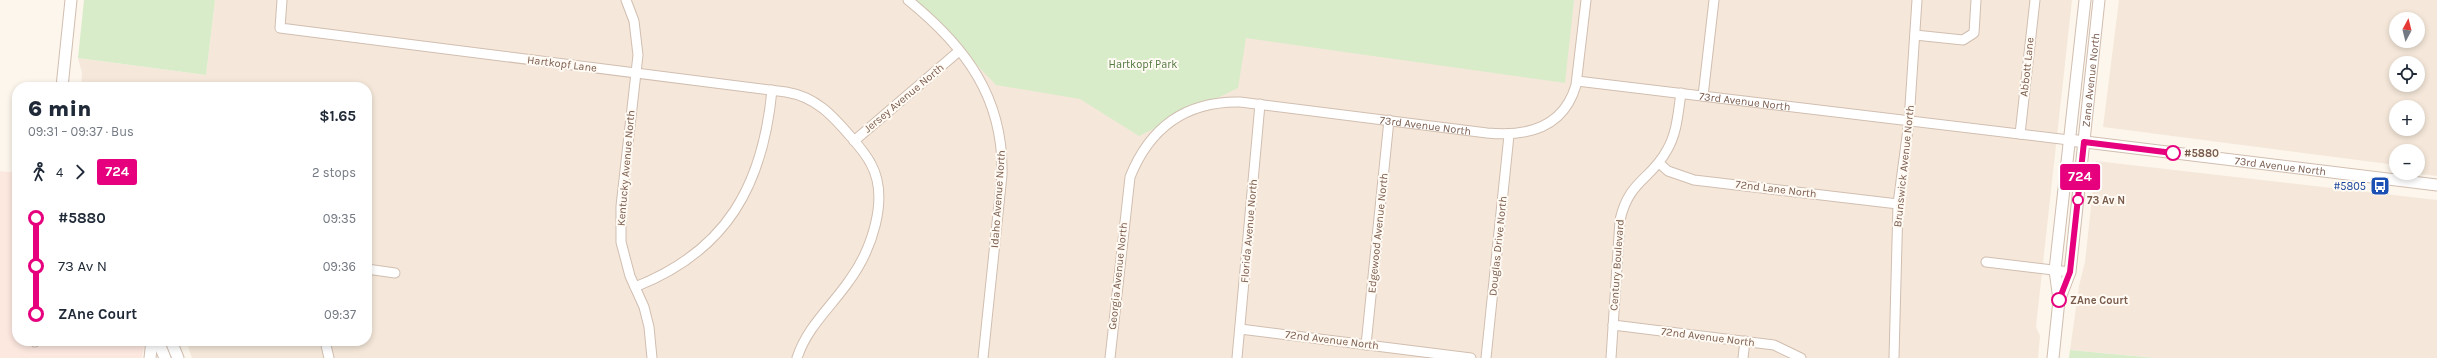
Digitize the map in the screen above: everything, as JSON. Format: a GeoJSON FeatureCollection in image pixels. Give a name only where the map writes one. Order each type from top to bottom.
{"type":"FeatureCollection","features":[{"type":"Feature","properties":{"kind":"street"},"geometry":{"type":"LineString","coordinates":[[63,82],[71,0]]}},
{"type":"Feature","properties":{"kind":"street","name":"Hartkopf Lane"},"geometry":{"type":"LineString","coordinates":[[282,0],[280,28],[799,94],[812,99],[823,107],[854,140]]}},
{"type":"Feature","properties":{"kind":"street","name":"Kentucky Avenue North"},"geometry":{"type":"LineString","coordinates":[[626,0],[634,21],[637,38],[636,73],[620,224],[625,259],[644,307],[649,327],[652,358]]}},
{"type":"Feature","properties":{"kind":"street","name":"Idaho Avenue North"},"geometry":{"type":"LineString","coordinates":[[908,0],[936,25],[959,51],[980,81],[992,103],[1002,151],[983,358]]}},
{"type":"Feature","properties":{"kind":"street"},"geometry":{"type":"LineString","coordinates":[[1577,81],[1586,0]]}},
{"type":"Feature","properties":{"kind":"street"},"geometry":{"type":"LineString","coordinates":[[1703,96],[1714,0]]}},
{"type":"Feature","properties":{"kind":"street","name":"Brunswick Avenue North"},"geometry":{"type":"LineString","coordinates":[[1894,357],[1898,204],[1910,121],[1917,0]]}},
{"type":"Feature","properties":{"kind":"street"},"geometry":{"type":"LineString","coordinates":[[1915,35],[1963,40],[1974,33],[1976,0]]}},
{"type":"Feature","properties":{"kind":"street","name":"Abbott Lane"},"geometry":{"type":"LineString","coordinates":[[2020,134],[2035,0]]}},
{"type":"Feature","properties":{"kind":"street","name":"Zane Avenue North"},"geometry":{"type":"LineString","coordinates":[[2053,358],[2059,300],[2055,270],[2085,0]]}},
{"type":"Feature","properties":{"kind":"street","name":"Zane Avenue North"},"geometry":{"type":"LineString","coordinates":[[2059,300],[2070,272],[2099,0]]}},
{"type":"Feature","properties":{"kind":"street","name":"Jersey Avenue North"},"geometry":{"type":"LineString","coordinates":[[797,358],[810,329],[850,279],[872,236],[878,213],[877,180],[871,164],[854,140],[959,51]]}},
{"type":"Feature","properties":{"kind":"street","name":"73rd Avenue North"},"geometry":{"type":"LineString","coordinates":[[1126,195],[1137,160],[1159,130],[1174,119],[1207,104],[1226,102],[1260,104],[1509,135],[1544,125],[1555,119],[1566,109],[1572,98],[1577,81],[2437,185]]}},
{"type":"Feature","properties":{"kind":"street"},"geometry":{"type":"LineString","coordinates":[[635,287],[670,271],[692,256],[729,219],[744,197],[756,173],[770,121],[772,90]]}},
{"type":"Feature","properties":{"kind":"street","name":"Century Boulevard"},"geometry":{"type":"LineString","coordinates":[[1611,358],[1620,220],[1623,206],[1637,183],[1659,163],[1673,138],[1681,93]]}},
{"type":"Feature","properties":{"kind":"street","name":"Florida Avenue North"},"geometry":{"type":"LineString","coordinates":[[1237,358],[1260,104]]}},
{"type":"Feature","properties":{"kind":"street","name":"Edgewood Avenue North"},"geometry":{"type":"LineString","coordinates":[[1366,345],[1389,120]]}},
{"type":"Feature","properties":{"kind":"street","name":"Douglas Drive North"},"geometry":{"type":"LineString","coordinates":[[1486,358],[1509,135]]}},
{"type":"Feature","properties":{"kind":"street","name":"72nd Lane North"},"geometry":{"type":"LineString","coordinates":[[1659,163],[1674,174],[1694,180],[1898,204]]}},
{"type":"Feature","properties":{"kind":"street","name":"Georgia Avenue North"},"geometry":{"type":"LineString","coordinates":[[1110,358],[1126,195]]}},
{"type":"Feature","properties":{"kind":"street"},"geometry":{"type":"LineString","coordinates":[[1986,262],[2070,272]]}},
{"type":"Feature","properties":{"kind":"street"},"geometry":{"type":"LineString","coordinates":[[372,270],[395,273]]}},
{"type":"Feature","properties":{"kind":"street","name":"72nd Avenue North"},"geometry":{"type":"LineString","coordinates":[[1613,326],[1774,345],[1801,358]]}},
{"type":"Feature","properties":{"kind":"street","name":"72nd Avenue North"},"geometry":{"type":"LineString","coordinates":[[1240,328],[1472,358]]}},
{"type":"Feature","properties":{"kind":"street"},"geometry":{"type":"LineString","coordinates":[[1743,358],[1745,341]]}},
{"type":"Feature","properties":{"kind":"street"},"geometry":{"type":"LineString","coordinates":[[150,358],[151,346]]}},
{"type":"Feature","properties":{"kind":"street"},"geometry":{"type":"LineString","coordinates":[[160,346],[165,358]]}},
{"type":"Feature","properties":{"kind":"street"},"geometry":{"type":"LineString","coordinates":[[173,346],[178,358]]}},
{"type":"Feature","properties":{"kind":"street"},"geometry":{"type":"LineString","coordinates":[[326,346],[329,358]]}},
{"type":"Feature","properties":{"kind":"shaded area"},"geometry":{"type":"Polygon","coordinates":[[[215,0],[2072,0],[2036,327],[2040,336],[2038,358],[192,358],[188,346],[372,346],[372,82],[81,82],[82,73],[78,58],[206,75],[215,0]]]}},
{"type":"Feature","properties":{"kind":"shaded area"},"geometry":{"type":"Polygon","coordinates":[[[2119,0],[2437,0],[2437,176],[2425,175],[2425,144],[2389,144],[2389,164],[2103,127],[2119,0]]]}},
{"type":"Feature","properties":{"kind":"shaded area"},"geometry":{"type":"Polygon","coordinates":[[[2096,161],[2437,200],[2437,358],[2156,358],[2070,350],[2079,286],[2085,262],[2096,161]]]}},
{"type":"Feature","properties":{"kind":"shaded area"},"geometry":{"type":"Polygon","coordinates":[[[0,171],[12,172],[12,346],[144,346],[142,358],[0,358],[0,171]]]}},
{"type":"Feature","properties":{"kind":"green space"},"geometry":{"type":"Polygon","coordinates":[[[84,0],[215,0],[206,75],[78,58],[84,0]]]}},
{"type":"Feature","properties":{"kind":"green space","name":"Hartkopf Park"},"geometry":{"type":"Polygon","coordinates":[[[915,0],[1574,0],[1565,83],[1246,38],[1238,88],[1139,136],[1080,99],[996,85],[915,0]]]}},
{"type":"Feature","properties":{"kind":"green space"},"geometry":{"type":"Polygon","coordinates":[[[2070,350],[2155,358],[2069,358],[2070,350]]]}},
{"type":"Feature","properties":{"kind":"bus line","name":"724"},"geometry":{"type":"LineString","coordinates":[[2059,300],[2070,272],[2084,142],[2173,153]]}},
{"type":"Feature","properties":{"kind":"place","name":"#5880"},"geometry":{"type":"Point","coordinates":[2173,153]}},
{"type":"Feature","properties":{"kind":"place","name":"#5805"},"geometry":{"type":"Point","coordinates":[2380,186]}},
{"type":"Feature","properties":{"kind":"place","name":"73 Av N"},"geometry":{"type":"Point","coordinates":[2078,200]}},
{"type":"Feature","properties":{"kind":"place","name":"ZAne Court"},"geometry":{"type":"Point","coordinates":[2059,300]}}]}
